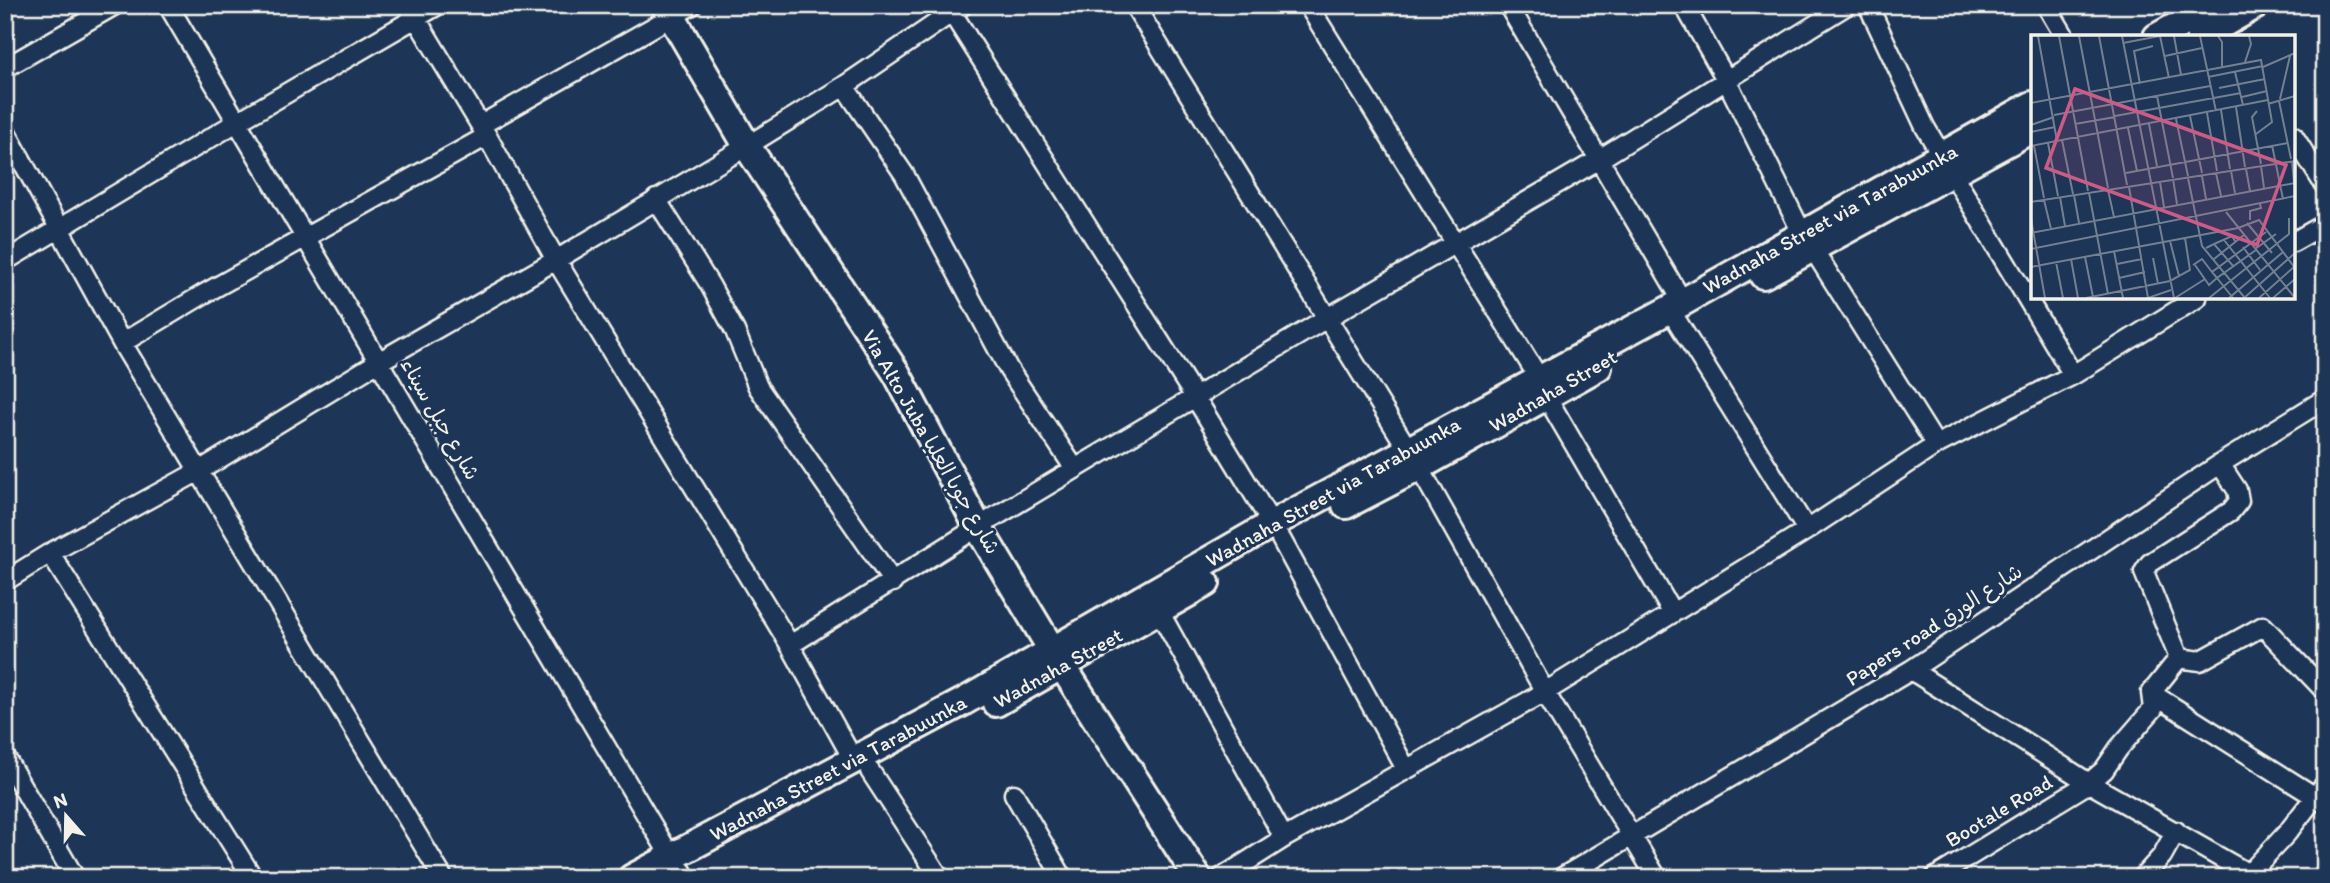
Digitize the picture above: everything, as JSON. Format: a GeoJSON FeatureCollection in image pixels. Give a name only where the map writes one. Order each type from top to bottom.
{"type":"FeatureCollection","features":[{"type":"Feature","properties":{"kind":"main road"},"geometry":{"type":"LineString","coordinates":[[2164,35],[2256,5]]}},
{"type":"Feature","properties":{"kind":"main road","name":"Via Alto Juba شارع جوبا العليا"},"geometry":{"type":"LineString","coordinates":[[676,9],[747,146],[897,374],[978,527],[1198,878]]}},
{"type":"Feature","properties":{"kind":"main road"},"geometry":{"type":"LineString","coordinates":[[2202,35],[2224,17]]}},
{"type":"Feature","properties":{"kind":"main road","name":"Wadnaha Street via Tarabuunka"},"geometry":{"type":"LineString","coordinates":[[1947,165],[2031,106]]}},
{"type":"Feature","properties":{"kind":"main road","name":"Wadnaha Street"},"geometry":{"type":"LineString","coordinates":[[677,871],[1058,658],[1158,611],[1277,532],[1807,241],[1947,165],[2031,129]]}},
{"type":"Feature","properties":{"kind":"main road","name":"Wadnaha Street via Tarabuunka"},"geometry":{"type":"LineString","coordinates":[[1058,658],[1277,532]]}},
{"type":"Feature","properties":{"kind":"main road"},"geometry":{"type":"LineString","coordinates":[[632,878],[677,871]]}},
{"type":"Feature","properties":{"kind":"street"},"geometry":{"type":"LineString","coordinates":[[5,68],[115,5]]}},
{"type":"Feature","properties":{"kind":"street","name":"شارع جبل سيناء"},"geometry":{"type":"LineString","coordinates":[[168,5],[380,361],[677,871]]}},
{"type":"Feature","properties":{"kind":"street"},"geometry":{"type":"LineString","coordinates":[[5,261],[237,122],[412,12],[438,5]]}},
{"type":"Feature","properties":{"kind":"street"},"geometry":{"type":"LineString","coordinates":[[1134,5],[1414,459],[1545,692],[1657,878]]}},
{"type":"Feature","properties":{"kind":"street"},"geometry":{"type":"LineString","coordinates":[[1308,5],[1542,387],[1672,612]]}},
{"type":"Feature","properties":{"kind":"street"},"geometry":{"type":"LineString","coordinates":[[1508,5],[1807,530]]}},
{"type":"Feature","properties":{"kind":"street"},"geometry":{"type":"LineString","coordinates":[[1684,5],[1727,81],[1807,241],[1936,446]]}},
{"type":"Feature","properties":{"kind":"street"},"geometry":{"type":"LineString","coordinates":[[790,645],[978,527],[1598,160],[1847,5]]}},
{"type":"Feature","properties":{"kind":"street"},"geometry":{"type":"LineString","coordinates":[[1868,5],[1925,127],[2073,375]]}},
{"type":"Feature","properties":{"kind":"street"},"geometry":{"type":"LineString","coordinates":[[2046,5],[2064,35]]}},
{"type":"Feature","properties":{"kind":"street"},"geometry":{"type":"LineString","coordinates":[[7,575],[199,471],[380,361],[747,146],[844,86],[954,8],[1277,532],[1406,769]]}},
{"type":"Feature","properties":{"kind":"street"},"geometry":{"type":"LineString","coordinates":[[122,343],[484,131],[676,9]]}},
{"type":"Feature","properties":{"kind":"street"},"geometry":{"type":"LineString","coordinates":[[412,12],[484,131],[556,260],[862,766],[940,878]]}},
{"type":"Feature","properties":{"kind":"street"},"geometry":{"type":"LineString","coordinates":[[844,86],[904,174],[1009,370],[1075,469]]}},
{"type":"Feature","properties":{"kind":"street"},"geometry":{"type":"LineString","coordinates":[[5,130],[122,343],[443,878]]}},
{"type":"Feature","properties":{"kind":"street"},"geometry":{"type":"LineString","coordinates":[[2295,138],[2325,186]]}},
{"type":"Feature","properties":{"kind":"street"},"geometry":{"type":"LineString","coordinates":[[656,199],[736,331],[758,387],[893,582]]}},
{"type":"Feature","properties":{"kind":"street"},"geometry":{"type":"LineString","coordinates":[[2295,241],[2325,224]]}},
{"type":"Feature","properties":{"kind":"street"},"geometry":{"type":"LineString","coordinates":[[1221,878],[1284,838],[1545,692],[1807,530],[1936,446],[2073,375],[2195,299]]}},
{"type":"Feature","properties":{"kind":"street","name":"Papers road شارع الورق"},"geometry":{"type":"LineString","coordinates":[[1561,878],[1911,670],[2220,464],[2325,399]]}},
{"type":"Feature","properties":{"kind":"street"},"geometry":{"type":"LineString","coordinates":[[2220,464],[2237,490],[2239,501],[2231,511],[2150,563],[2144,572],[2179,658],[2200,661],[2263,626],[2325,691]]}},
{"type":"Feature","properties":{"kind":"street"},"geometry":{"type":"LineString","coordinates":[[50,553],[253,878]]}},
{"type":"Feature","properties":{"kind":"street"},"geometry":{"type":"LineString","coordinates":[[1158,611],[1284,838]]}},
{"type":"Feature","properties":{"kind":"street","name":"Bootale Road"},"geometry":{"type":"LineString","coordinates":[[1934,878],[2089,783],[2104,770],[2153,709],[2151,693],[2179,658]]}},
{"type":"Feature","properties":{"kind":"street"},"geometry":{"type":"LineString","coordinates":[[1911,670],[2089,783],[2250,876],[2321,794],[2151,693]]}},
{"type":"Feature","properties":{"kind":"street"},"geometry":{"type":"LineString","coordinates":[[5,757],[75,878]]}},
{"type":"Feature","properties":{"kind":"street"},"geometry":{"type":"LineString","coordinates":[[1014,794],[1063,878]]}},
{"type":"Feature","properties":{"kind":"street"},"geometry":{"type":"LineString","coordinates":[[2142,878],[2162,856],[2176,831]]}}]}
